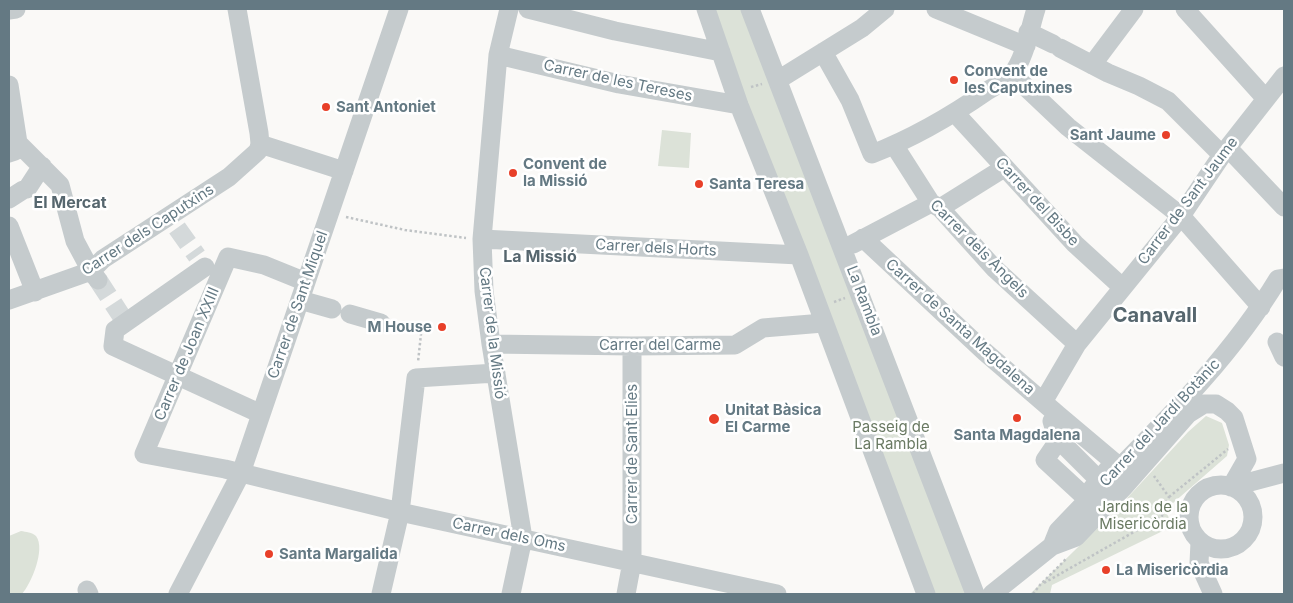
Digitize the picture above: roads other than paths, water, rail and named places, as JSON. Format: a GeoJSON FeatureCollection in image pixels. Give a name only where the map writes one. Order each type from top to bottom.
{"type":"FeatureCollection","features":[{"type":"Feature","properties":{"kind":"street"},"geometry":{"type":"LineString","coordinates":[[9,10],[16,9]]}},
{"type":"Feature","properties":{"kind":"street"},"geometry":{"type":"LineString","coordinates":[[237,9],[260,144],[344,171]]}},
{"type":"Feature","properties":{"kind":"street","name":"Carrer de Sant Miquel"},"geometry":{"type":"LineString","coordinates":[[178,594],[241,473],[400,9]]}},
{"type":"Feature","properties":{"kind":"street","name":"Carrer de la Missió"},"geometry":{"type":"LineString","coordinates":[[509,9],[498,55],[474,238],[523,538]]}},
{"type":"Feature","properties":{"kind":"street"},"geometry":{"type":"LineString","coordinates":[[528,9],[615,31],[721,52]]}},
{"type":"Feature","properties":{"kind":"street"},"geometry":{"type":"LineString","coordinates":[[706,9],[737,99],[799,255],[870,449],[926,594]]}},
{"type":"Feature","properties":{"kind":"street","name":"La Rambla"},"geometry":{"type":"LineString","coordinates":[[750,9],[844,249],[975,594]]}},
{"type":"Feature","properties":{"kind":"street"},"geometry":{"type":"LineString","coordinates":[[778,80],[862,28],[885,9]]}},
{"type":"Feature","properties":{"kind":"street"},"geometry":{"type":"LineString","coordinates":[[936,9],[1027,39],[1057,46],[1168,101],[1225,151],[1284,207]]}},
{"type":"Feature","properties":{"kind":"street"},"geometry":{"type":"LineString","coordinates":[[823,52],[850,100],[872,154],[894,146],[955,113],[1012,74],[1027,39],[1036,9]]}},
{"type":"Feature","properties":{"kind":"street"},"geometry":{"type":"LineString","coordinates":[[1092,65],[1134,9]]}},
{"type":"Feature","properties":{"kind":"street"},"geometry":{"type":"LineString","coordinates":[[1185,9],[1266,99]]}},
{"type":"Feature","properties":{"kind":"street","name":"Carrer de les Tereses"},"geometry":{"type":"LineString","coordinates":[[498,55],[619,84],[737,99]]}},
{"type":"Feature","properties":{"kind":"street"},"geometry":{"type":"LineString","coordinates":[[1012,74],[1068,127],[1180,216],[1261,307]]}},
{"type":"Feature","properties":{"kind":"street","name":"Carrer de Sant Jaume"},"geometry":{"type":"LineString","coordinates":[[1043,402],[1077,344],[1180,216],[1225,151],[1284,76]]}},
{"type":"Feature","properties":{"kind":"street"},"geometry":{"type":"LineString","coordinates":[[9,85],[14,148],[42,166],[60,185],[75,241],[95,275]]}},
{"type":"Feature","properties":{"kind":"street","name":"Carrer del Bisbe"},"geometry":{"type":"LineString","coordinates":[[955,113],[1075,244],[1122,287]]}},
{"type":"Feature","properties":{"kind":"street","name":"Carrer dels Caputxins"},"geometry":{"type":"LineString","coordinates":[[9,300],[95,275],[103,259],[172,222],[258,151],[260,144]]}},
{"type":"Feature","properties":{"kind":"street","name":"Carrer dels Àngels"},"geometry":{"type":"LineString","coordinates":[[894,146],[936,205],[994,268],[1077,344]]}},
{"type":"Feature","properties":{"kind":"street"},"geometry":{"type":"LineString","coordinates":[[20,192],[42,166]]}},
{"type":"Feature","properties":{"kind":"street"},"geometry":{"type":"LineString","coordinates":[[844,249],[863,238],[936,205],[1004,168]]}},
{"type":"Feature","properties":{"kind":"street"},"geometry":{"type":"LineString","coordinates":[[9,226],[35,292]]}},
{"type":"Feature","properties":{"kind":"street","name":"Carrer dels Horts"},"geometry":{"type":"LineString","coordinates":[[474,238],[799,255]]}},
{"type":"Feature","properties":{"kind":"street","name":"Carrer de Santa Magdalena"},"geometry":{"type":"LineString","coordinates":[[863,238],[985,352],[1114,462],[1095,490]]}},
{"type":"Feature","properties":{"kind":"street"},"geometry":{"type":"LineString","coordinates":[[261,414],[113,346],[116,330],[124,321],[208,265],[228,257],[264,265],[306,282]]}},
{"type":"Feature","properties":{"kind":"street","name":"Carrer de Joan XXIII"},"geometry":{"type":"LineString","coordinates":[[151,438],[177,376],[208,265]]}},
{"type":"Feature","properties":{"kind":"street","name":"Carrer del Jardí Botànic"},"geometry":{"type":"LineString","coordinates":[[992,594],[1052,546],[1058,531],[1223,356],[1261,307],[1282,274]]}},
{"type":"Feature","properties":{"kind":"street"},"geometry":{"type":"LineString","coordinates":[[300,300],[332,309]]}},
{"type":"Feature","properties":{"kind":"street"},"geometry":{"type":"LineString","coordinates":[[350,314],[381,323]]}},
{"type":"Feature","properties":{"kind":"street","name":"Carrer del Carme"},"geometry":{"type":"LineString","coordinates":[[491,344],[736,346],[763,328],[821,315]]}},
{"type":"Feature","properties":{"kind":"street","name":"Carrer de Sant Elies"},"geometry":{"type":"LineString","coordinates":[[626,594],[632,562],[632,346]]}},
{"type":"Feature","properties":{"kind":"street"},"geometry":{"type":"LineString","coordinates":[[381,594],[400,512],[416,378],[496,373]]}},
{"type":"Feature","properties":{"kind":"street"},"geometry":{"type":"LineString","coordinates":[[1052,546],[1076,538],[1124,488],[1188,414],[1204,404],[1216,404],[1227,410],[1234,418],[1247,459],[1231,487]]}},
{"type":"Feature","properties":{"kind":"street"},"geometry":{"type":"LineString","coordinates":[[1057,414],[1052,421],[1058,441],[1045,460],[1085,497],[1095,490]]}},
{"type":"Feature","properties":{"kind":"street","name":"Carrer dels Oms"},"geometry":{"type":"LineString","coordinates":[[151,438],[144,454],[241,473],[400,512],[632,562],[734,590],[777,594]]}},
{"type":"Feature","properties":{"kind":"street"},"geometry":{"type":"LineString","coordinates":[[1231,487],[1244,495],[1252,508],[1251,529],[1246,538],[1239,544],[1229,548],[1209,547],[1200,542],[1193,533],[1190,523],[1190,512],[1193,502],[1200,493],[1210,488],[1220,486],[1231,487],[1284,473]]}},
{"type":"Feature","properties":{"kind":"street"},"geometry":{"type":"LineString","coordinates":[[510,594],[523,538]]}},
{"type":"Feature","properties":{"kind":"street"},"geometry":{"type":"LineString","coordinates":[[1200,542],[1199,563],[1214,594]]}},
{"type":"Feature","properties":{"kind":"tunnel"},"geometry":{"type":"LineString","coordinates":[[177,228],[197,256]]}},
{"type":"Feature","properties":{"kind":"tunnel"},"geometry":{"type":"LineString","coordinates":[[98,280],[124,320]]}},
{"type":"Feature","properties":{"kind":"place","name":"Convent de les Caputxines"},"geometry":{"type":"Point","coordinates":[954,80]}},
{"type":"Feature","properties":{"kind":"place","name":"Sant Antoniet"},"geometry":{"type":"Point","coordinates":[326,107]}},
{"type":"Feature","properties":{"kind":"place","name":"Sant Jaume"},"geometry":{"type":"Point","coordinates":[1166,135]}},
{"type":"Feature","properties":{"kind":"place","name":"Convent de la Missió"},"geometry":{"type":"Point","coordinates":[513,173]}},
{"type":"Feature","properties":{"kind":"place","name":"Santa Teresa"},"geometry":{"type":"Point","coordinates":[699,184]}},
{"type":"Feature","properties":{"kind":"place","name":"M House"},"geometry":{"type":"Point","coordinates":[442,327]}},
{"type":"Feature","properties":{"kind":"place","name":"Santa Magdalena"},"geometry":{"type":"Point","coordinates":[1017,418]}},
{"type":"Feature","properties":{"kind":"place","name":"Unitat Bàsica El Carme"},"geometry":{"type":"Point","coordinates":[714,419]}},
{"type":"Feature","properties":{"kind":"place","name":"Santa Margalida"},"geometry":{"type":"Point","coordinates":[269,554]}},
{"type":"Feature","properties":{"kind":"place","name":"La Misericòrdia"},"geometry":{"type":"Point","coordinates":[1106,570]}},
{"type":"Feature","properties":{"kind":"district","name":"El Mercat"},"geometry":{"type":"Point","coordinates":[70,203]}},
{"type":"Feature","properties":{"kind":"district","name":"La Missió"},"geometry":{"type":"Point","coordinates":[540,257]}},
{"type":"Feature","properties":{"kind":"district","name":"Canavall"},"geometry":{"type":"Point","coordinates":[1155,316]}},
{"type":"Feature","properties":{"kind":"park label","name":"Passeig de La Rambla"},"geometry":{"type":"Point","coordinates":[891,436]}},
{"type":"Feature","properties":{"kind":"park label","name":"Jardins de la Misericòrdia"},"geometry":{"type":"Point","coordinates":[1143,516]}}]}
